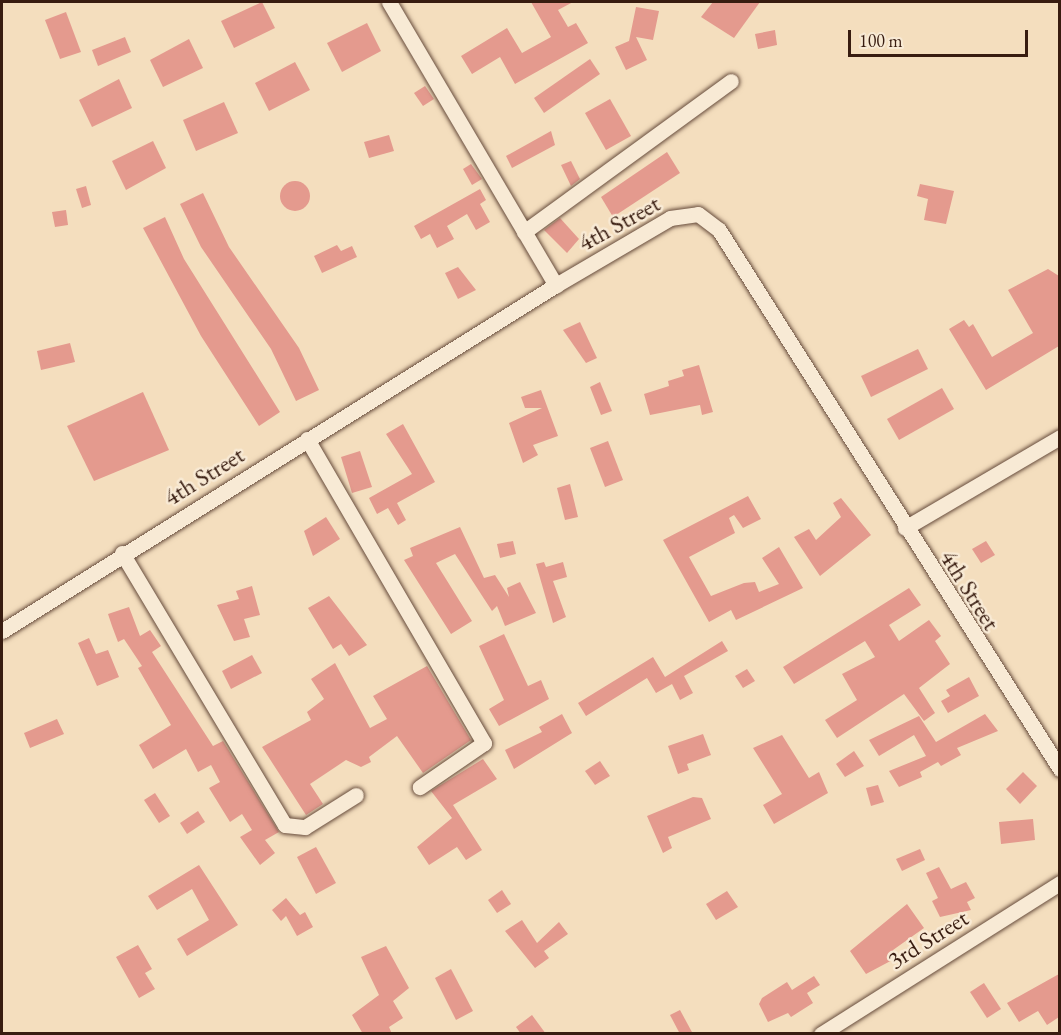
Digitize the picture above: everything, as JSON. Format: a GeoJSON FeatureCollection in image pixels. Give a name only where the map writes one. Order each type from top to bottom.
{"type":"FeatureCollection","features":[{"type":"Feature","properties":{"kind":"street"},"geometry":{"type":"LineString","coordinates":[[389,2],[556,285]]}},
{"type":"Feature","properties":{"kind":"street"},"geometry":{"type":"LineString","coordinates":[[524,232],[730,81]]}},
{"type":"Feature","properties":{"kind":"street","name":"4th Street"},"geometry":{"type":"LineString","coordinates":[[2,630],[556,285],[670,218],[685,214],[710,220],[1059,769]]}},
{"type":"Feature","properties":{"kind":"street"},"geometry":{"type":"LineString","coordinates":[[905,528],[1059,437]]}},
{"type":"Feature","properties":{"kind":"street"},"geometry":{"type":"LineString","coordinates":[[307,439],[484,743],[420,787]]}},
{"type":"Feature","properties":{"kind":"street"},"geometry":{"type":"LineString","coordinates":[[122,554],[285,825],[305,827],[356,795]]}},
{"type":"Feature","properties":{"kind":"street","name":"3rd Street"},"geometry":{"type":"LineString","coordinates":[[821,1034],[1059,883]]}},
{"type":"Feature","properties":{"kind":"building"},"geometry":{"type":"Polygon","coordinates":[[[262,2],[275,28],[234,48],[221,21],[262,2]]]}},
{"type":"Feature","properties":{"kind":"building"},"geometry":{"type":"Polygon","coordinates":[[[531,2],[573,2],[558,10],[568,27],[576,23],[588,43],[515,84],[500,57],[472,74],[461,56],[507,28],[522,53],[551,37],[531,2]]]}},
{"type":"Feature","properties":{"kind":"building"},"geometry":{"type":"Polygon","coordinates":[[[713,2],[760,2],[734,38],[701,17],[713,2]]]}},
{"type":"Feature","properties":{"kind":"building"},"geometry":{"type":"Polygon","coordinates":[[[636,7],[659,11],[653,40],[636,37],[647,60],[626,70],[615,47],[629,41],[636,7]]]}},
{"type":"Feature","properties":{"kind":"building"},"geometry":{"type":"Polygon","coordinates":[[[66,12],[81,52],[60,59],[45,20],[66,12]]]}},
{"type":"Feature","properties":{"kind":"building"},"geometry":{"type":"Polygon","coordinates":[[[367,23],[381,51],[342,72],[327,43],[367,23]]]}},
{"type":"Feature","properties":{"kind":"building"},"geometry":{"type":"Polygon","coordinates":[[[775,30],[777,45],[758,49],[755,34],[775,30]]]}},
{"type":"Feature","properties":{"kind":"building"},"geometry":{"type":"Polygon","coordinates":[[[125,37],[131,52],[98,66],[92,50],[125,37]]]}},
{"type":"Feature","properties":{"kind":"building"},"geometry":{"type":"Polygon","coordinates":[[[189,39],[203,68],[163,87],[150,60],[189,39]]]}},
{"type":"Feature","properties":{"kind":"building"},"geometry":{"type":"Polygon","coordinates":[[[590,59],[600,74],[544,113],[534,98],[590,59]]]}},
{"type":"Feature","properties":{"kind":"building"},"geometry":{"type":"Polygon","coordinates":[[[295,62],[310,90],[269,111],[255,83],[295,62]]]}},
{"type":"Feature","properties":{"kind":"building"},"geometry":{"type":"Polygon","coordinates":[[[119,79],[132,108],[92,127],[79,100],[119,79]]]}},
{"type":"Feature","properties":{"kind":"building"},"geometry":{"type":"Polygon","coordinates":[[[425,86],[434,99],[423,106],[414,93],[425,86]]]}},
{"type":"Feature","properties":{"kind":"building"},"geometry":{"type":"Polygon","coordinates":[[[610,99],[631,136],[606,150],[585,113],[610,99]]]}},
{"type":"Feature","properties":{"kind":"building"},"geometry":{"type":"Polygon","coordinates":[[[224,102],[238,133],[196,151],[183,120],[224,102]]]}},
{"type":"Feature","properties":{"kind":"building"},"geometry":{"type":"Polygon","coordinates":[[[551,131],[555,145],[512,168],[506,156],[551,131]]]}},
{"type":"Feature","properties":{"kind":"building"},"geometry":{"type":"Polygon","coordinates":[[[389,135],[394,151],[369,158],[364,142],[389,135]]]}},
{"type":"Feature","properties":{"kind":"building"},"geometry":{"type":"Polygon","coordinates":[[[153,141],[166,168],[126,190],[112,161],[153,141]]]}},
{"type":"Feature","properties":{"kind":"building"},"geometry":{"type":"Polygon","coordinates":[[[667,152],[680,173],[613,217],[601,197],[667,152]]]}},
{"type":"Feature","properties":{"kind":"building"},"geometry":{"type":"Polygon","coordinates":[[[571,161],[580,179],[571,186],[561,165],[571,161]]]}},
{"type":"Feature","properties":{"kind":"building"},"geometry":{"type":"Polygon","coordinates":[[[471,164],[482,179],[472,185],[463,169],[471,164]]]}},
{"type":"Feature","properties":{"kind":"building"},"geometry":{"type":"Polygon","coordinates":[[[295,181],[306,185],[310,196],[306,207],[295,211],[284,207],[280,196],[284,185],[295,181]]]}},
{"type":"Feature","properties":{"kind":"building"},"geometry":{"type":"Polygon","coordinates":[[[920,184],[954,191],[946,224],[924,220],[928,199],[917,196],[920,184]]]}},
{"type":"Feature","properties":{"kind":"building"},"geometry":{"type":"Polygon","coordinates":[[[86,186],[91,205],[82,208],[76,189],[86,186]]]}},
{"type":"Feature","properties":{"kind":"building"},"geometry":{"type":"Polygon","coordinates":[[[480,189],[486,200],[480,204],[490,222],[476,230],[467,214],[447,226],[454,239],[437,248],[430,234],[421,239],[414,226],[480,189]]]}},
{"type":"Feature","properties":{"kind":"building"},"geometry":{"type":"Polygon","coordinates":[[[203,193],[229,247],[299,348],[319,390],[296,401],[271,349],[201,247],[180,204],[203,193]]]}},
{"type":"Feature","properties":{"kind":"building"},"geometry":{"type":"Polygon","coordinates":[[[66,210],[68,225],[55,227],[52,212],[66,210]]]}},
{"type":"Feature","properties":{"kind":"building"},"geometry":{"type":"Polygon","coordinates":[[[165,217],[184,259],[280,412],[259,426],[201,336],[143,228],[165,217]]]}},
{"type":"Feature","properties":{"kind":"building"},"geometry":{"type":"Polygon","coordinates":[[[560,218],[579,239],[567,253],[544,230],[560,218]]]}},
{"type":"Feature","properties":{"kind":"building"},"geometry":{"type":"Polygon","coordinates":[[[337,245],[341,251],[352,246],[357,257],[322,273],[314,256],[337,245]]]}},
{"type":"Feature","properties":{"kind":"building"},"geometry":{"type":"Polygon","coordinates":[[[458,267],[476,290],[458,299],[445,273],[458,267]]]}},
{"type":"Feature","properties":{"kind":"building"},"geometry":{"type":"Polygon","coordinates":[[[1048,269],[1059,276],[1059,346],[986,390],[949,329],[964,320],[969,327],[973,324],[992,357],[1033,333],[1008,290],[1048,269]]]}},
{"type":"Feature","properties":{"kind":"building"},"geometry":{"type":"Polygon","coordinates":[[[580,322],[597,358],[586,363],[563,330],[580,322]]]}},
{"type":"Feature","properties":{"kind":"building"},"geometry":{"type":"Polygon","coordinates":[[[70,343],[75,362],[41,370],[37,351],[70,343]]]}},
{"type":"Feature","properties":{"kind":"building"},"geometry":{"type":"Polygon","coordinates":[[[918,349],[928,369],[871,397],[861,376],[918,349]]]}},
{"type":"Feature","properties":{"kind":"building"},"geometry":{"type":"Polygon","coordinates":[[[699,365],[713,412],[702,415],[700,405],[650,415],[644,394],[669,386],[668,381],[684,376],[682,370],[699,365]]]}},
{"type":"Feature","properties":{"kind":"building"},"geometry":{"type":"Polygon","coordinates":[[[600,382],[612,411],[601,415],[590,387],[600,382]]]}},
{"type":"Feature","properties":{"kind":"building"},"geometry":{"type":"Polygon","coordinates":[[[942,388],[954,409],[899,440],[887,419],[942,388]]]}},
{"type":"Feature","properties":{"kind":"building"},"geometry":{"type":"Polygon","coordinates":[[[541,390],[558,436],[533,445],[538,455],[523,463],[509,423],[542,408],[525,408],[521,397],[541,390]]]}},
{"type":"Feature","properties":{"kind":"building"},"geometry":{"type":"Polygon","coordinates":[[[143,392],[169,450],[94,481],[67,426],[143,392]]]}},
{"type":"Feature","properties":{"kind":"building"},"geometry":{"type":"Polygon","coordinates":[[[403,424],[435,482],[397,503],[406,520],[398,525],[388,508],[377,514],[369,498],[412,474],[386,434],[403,424]]]}},
{"type":"Feature","properties":{"kind":"building"},"geometry":{"type":"Polygon","coordinates":[[[608,441],[623,480],[605,487],[590,448],[608,441]]]}},
{"type":"Feature","properties":{"kind":"building"},"geometry":{"type":"Polygon","coordinates":[[[360,451],[372,487],[352,493],[341,457],[360,451]]]}},
{"type":"Feature","properties":{"kind":"building"},"geometry":{"type":"Polygon","coordinates":[[[570,484],[578,517],[565,520],[557,488],[570,484]]]}},
{"type":"Feature","properties":{"kind":"building"},"geometry":{"type":"Polygon","coordinates":[[[748,496],[761,519],[743,528],[734,515],[729,518],[735,533],[689,557],[711,596],[744,583],[755,582],[759,592],[779,584],[762,558],[779,547],[803,588],[736,620],[731,610],[709,622],[663,540],[748,496]]]}},
{"type":"Feature","properties":{"kind":"building"},"geometry":{"type":"Polygon","coordinates":[[[841,498],[871,535],[820,576],[794,537],[809,529],[816,540],[841,517],[833,503],[841,498]]]}},
{"type":"Feature","properties":{"kind":"building"},"geometry":{"type":"Polygon","coordinates":[[[326,517],[340,539],[313,556],[304,531],[326,517]]]}},
{"type":"Feature","properties":{"kind":"building"},"geometry":{"type":"Polygon","coordinates":[[[460,527],[484,578],[495,575],[509,597],[507,588],[520,582],[536,613],[505,626],[497,606],[492,611],[455,554],[436,563],[472,621],[451,634],[404,560],[413,556],[410,548],[460,527]]]}},
{"type":"Feature","properties":{"kind":"building"},"geometry":{"type":"Polygon","coordinates":[[[513,541],[516,554],[500,558],[497,544],[513,541]]]}},
{"type":"Feature","properties":{"kind":"building"},"geometry":{"type":"Polygon","coordinates":[[[986,541],[995,555],[981,563],[972,549],[986,541]]]}},
{"type":"Feature","properties":{"kind":"building"},"geometry":{"type":"Polygon","coordinates":[[[544,562],[546,567],[563,562],[567,577],[553,581],[566,617],[553,623],[536,564],[544,562]]]}},
{"type":"Feature","properties":{"kind":"building"},"geometry":{"type":"Polygon","coordinates":[[[252,586],[260,615],[244,619],[250,637],[234,641],[217,605],[239,599],[236,591],[252,586]]]}},
{"type":"Feature","properties":{"kind":"building"},"geometry":{"type":"Polygon","coordinates":[[[909,588],[921,605],[889,625],[899,641],[929,620],[941,636],[935,641],[950,664],[919,688],[935,713],[924,721],[904,694],[837,738],[825,720],[857,700],[842,674],[875,657],[865,641],[794,684],[783,667],[909,588]]]}},
{"type":"Feature","properties":{"kind":"building"},"geometry":{"type":"Polygon","coordinates":[[[329,596],[367,645],[349,656],[341,644],[333,649],[308,608],[329,596]]]}},
{"type":"Feature","properties":{"kind":"building"},"geometry":{"type":"Polygon","coordinates":[[[129,607],[140,636],[150,630],[161,646],[152,652],[213,746],[223,741],[279,832],[265,840],[275,853],[260,865],[240,837],[252,830],[242,814],[230,822],[209,788],[220,782],[211,765],[198,772],[186,749],[153,769],[139,745],[171,725],[138,668],[142,666],[124,639],[118,642],[112,626],[108,614],[129,607]]]}},
{"type":"Feature","properties":{"kind":"building"},"geometry":{"type":"Polygon","coordinates":[[[504,634],[528,686],[541,680],[549,699],[499,726],[489,709],[504,700],[479,646],[504,634]]]}},
{"type":"Feature","properties":{"kind":"building"},"geometry":{"type":"Polygon","coordinates":[[[89,638],[96,654],[108,650],[119,677],[97,686],[78,643],[89,638]]]}},
{"type":"Feature","properties":{"kind":"building"},"geometry":{"type":"Polygon","coordinates":[[[722,641],[728,651],[684,676],[693,693],[680,700],[672,684],[656,693],[647,678],[586,716],[578,703],[653,657],[665,677],[722,641]]]}},
{"type":"Feature","properties":{"kind":"building"},"geometry":{"type":"Polygon","coordinates":[[[252,655],[262,673],[231,689],[222,671],[252,655]]]}},
{"type":"Feature","properties":{"kind":"building"},"geometry":{"type":"Polygon","coordinates":[[[335,663],[370,728],[387,719],[373,696],[427,666],[471,740],[423,773],[397,736],[369,757],[371,762],[361,767],[346,760],[310,784],[323,804],[306,815],[262,747],[311,720],[307,712],[324,699],[311,679],[335,663]]]}},
{"type":"Feature","properties":{"kind":"building"},"geometry":{"type":"Polygon","coordinates":[[[747,669],[755,681],[743,688],[735,676],[747,669]]]}},
{"type":"Feature","properties":{"kind":"building"},"geometry":{"type":"Polygon","coordinates":[[[969,677],[979,696],[948,713],[941,701],[950,696],[946,690],[969,677]]]}},
{"type":"Feature","properties":{"kind":"building"},"geometry":{"type":"Polygon","coordinates":[[[562,714],[572,733],[514,769],[505,750],[542,732],[539,727],[562,714]]]}},
{"type":"Feature","properties":{"kind":"building"},"geometry":{"type":"Polygon","coordinates":[[[985,714],[998,731],[957,748],[961,755],[941,766],[938,762],[920,772],[922,777],[899,787],[889,771],[926,756],[914,735],[879,756],[869,740],[919,716],[936,742],[985,714]]]}},
{"type":"Feature","properties":{"kind":"building"},"geometry":{"type":"Polygon","coordinates":[[[57,719],[64,734],[30,748],[24,733],[57,719]]]}},
{"type":"Feature","properties":{"kind":"building"},"geometry":{"type":"Polygon","coordinates":[[[703,734],[711,755],[687,764],[689,770],[678,774],[668,746],[703,734]]]}},
{"type":"Feature","properties":{"kind":"building"},"geometry":{"type":"Polygon","coordinates":[[[782,735],[809,778],[819,772],[828,793],[774,824],[763,805],[782,794],[753,748],[782,735]]]}},
{"type":"Feature","properties":{"kind":"building"},"geometry":{"type":"Polygon","coordinates":[[[854,751],[864,766],[845,777],[836,764],[854,751]]]}},
{"type":"Feature","properties":{"kind":"building"},"geometry":{"type":"Polygon","coordinates":[[[483,759],[497,779],[453,805],[482,850],[466,860],[457,847],[429,865],[417,847],[452,818],[431,791],[483,759]]]}},
{"type":"Feature","properties":{"kind":"building"},"geometry":{"type":"Polygon","coordinates":[[[600,761],[610,776],[595,785],[585,771],[600,761]]]}},
{"type":"Feature","properties":{"kind":"building"},"geometry":{"type":"Polygon","coordinates":[[[1023,772],[1037,786],[1020,804],[1006,789],[1023,772]]]}},
{"type":"Feature","properties":{"kind":"building"},"geometry":{"type":"Polygon","coordinates":[[[878,785],[884,802],[871,806],[866,788],[878,785]]]}},
{"type":"Feature","properties":{"kind":"building"},"geometry":{"type":"Polygon","coordinates":[[[155,793],[170,816],[159,823],[144,800],[155,793]]]}},
{"type":"Feature","properties":{"kind":"building"},"geometry":{"type":"Polygon","coordinates":[[[693,797],[702,798],[711,819],[668,837],[672,848],[663,853],[647,816],[693,797]]]}},
{"type":"Feature","properties":{"kind":"building"},"geometry":{"type":"Polygon","coordinates":[[[198,811],[205,822],[187,834],[180,823],[198,811]]]}},
{"type":"Feature","properties":{"kind":"building"},"geometry":{"type":"Polygon","coordinates":[[[1033,819],[1035,840],[1001,844],[999,822],[1033,819]]]}},
{"type":"Feature","properties":{"kind":"building"},"geometry":{"type":"Polygon","coordinates":[[[316,847],[336,883],[316,894],[297,857],[316,847]]]}},
{"type":"Feature","properties":{"kind":"building"},"geometry":{"type":"Polygon","coordinates":[[[920,849],[925,860],[902,871],[896,859],[920,849]]]}},
{"type":"Feature","properties":{"kind":"building"},"geometry":{"type":"Polygon","coordinates":[[[199,865],[238,925],[187,956],[177,939],[209,920],[192,889],[157,910],[148,896],[199,865]]]}},
{"type":"Feature","properties":{"kind":"building"},"geometry":{"type":"Polygon","coordinates":[[[939,867],[951,889],[966,882],[975,898],[967,902],[971,910],[940,917],[932,901],[938,898],[926,873],[939,867]]]}},
{"type":"Feature","properties":{"kind":"building"},"geometry":{"type":"Polygon","coordinates":[[[502,890],[511,904],[497,913],[488,900],[502,890]]]}},
{"type":"Feature","properties":{"kind":"building"},"geometry":{"type":"Polygon","coordinates":[[[727,891],[738,907],[716,920],[706,904],[727,891]]]}},
{"type":"Feature","properties":{"kind":"building"},"geometry":{"type":"Polygon","coordinates":[[[286,898],[300,915],[305,912],[313,927],[297,936],[286,916],[281,921],[272,910],[286,898]]]}},
{"type":"Feature","properties":{"kind":"building"},"geometry":{"type":"Polygon","coordinates":[[[907,904],[924,928],[893,950],[898,957],[866,974],[850,951],[907,904]]]}},
{"type":"Feature","properties":{"kind":"building"},"geometry":{"type":"Polygon","coordinates":[[[522,920],[537,943],[559,922],[568,934],[544,951],[549,958],[535,968],[505,931],[522,920]]]}},
{"type":"Feature","properties":{"kind":"building"},"geometry":{"type":"Polygon","coordinates":[[[138,945],[152,969],[145,973],[155,989],[139,998],[116,957],[138,945]]]}},
{"type":"Feature","properties":{"kind":"building"},"geometry":{"type":"Polygon","coordinates":[[[386,946],[409,988],[393,1001],[403,1018],[389,1027],[392,1034],[363,1034],[352,1015],[379,995],[361,957],[386,946]]]}},
{"type":"Feature","properties":{"kind":"building"},"geometry":{"type":"Polygon","coordinates":[[[451,969],[473,1011],[456,1020],[435,978],[451,969]]]}},
{"type":"Feature","properties":{"kind":"building"},"geometry":{"type":"Polygon","coordinates":[[[1059,974],[1059,1017],[1047,1025],[1038,1011],[1019,1022],[1007,1003],[1059,974]]]}},
{"type":"Feature","properties":{"kind":"building"},"geometry":{"type":"Polygon","coordinates":[[[814,976],[820,985],[807,993],[813,1003],[791,1017],[788,1013],[768,1022],[759,1004],[762,998],[787,982],[792,990],[814,976]]]}},
{"type":"Feature","properties":{"kind":"building"},"geometry":{"type":"Polygon","coordinates":[[[984,983],[1001,1009],[987,1018],[970,992],[984,983]]]}},
{"type":"Feature","properties":{"kind":"building"},"geometry":{"type":"Polygon","coordinates":[[[680,1010],[693,1034],[680,1034],[670,1015],[680,1010]]]}},
{"type":"Feature","properties":{"kind":"building"},"geometry":{"type":"Polygon","coordinates":[[[532,1015],[546,1034],[521,1034],[516,1027],[532,1015]]]}}]}
